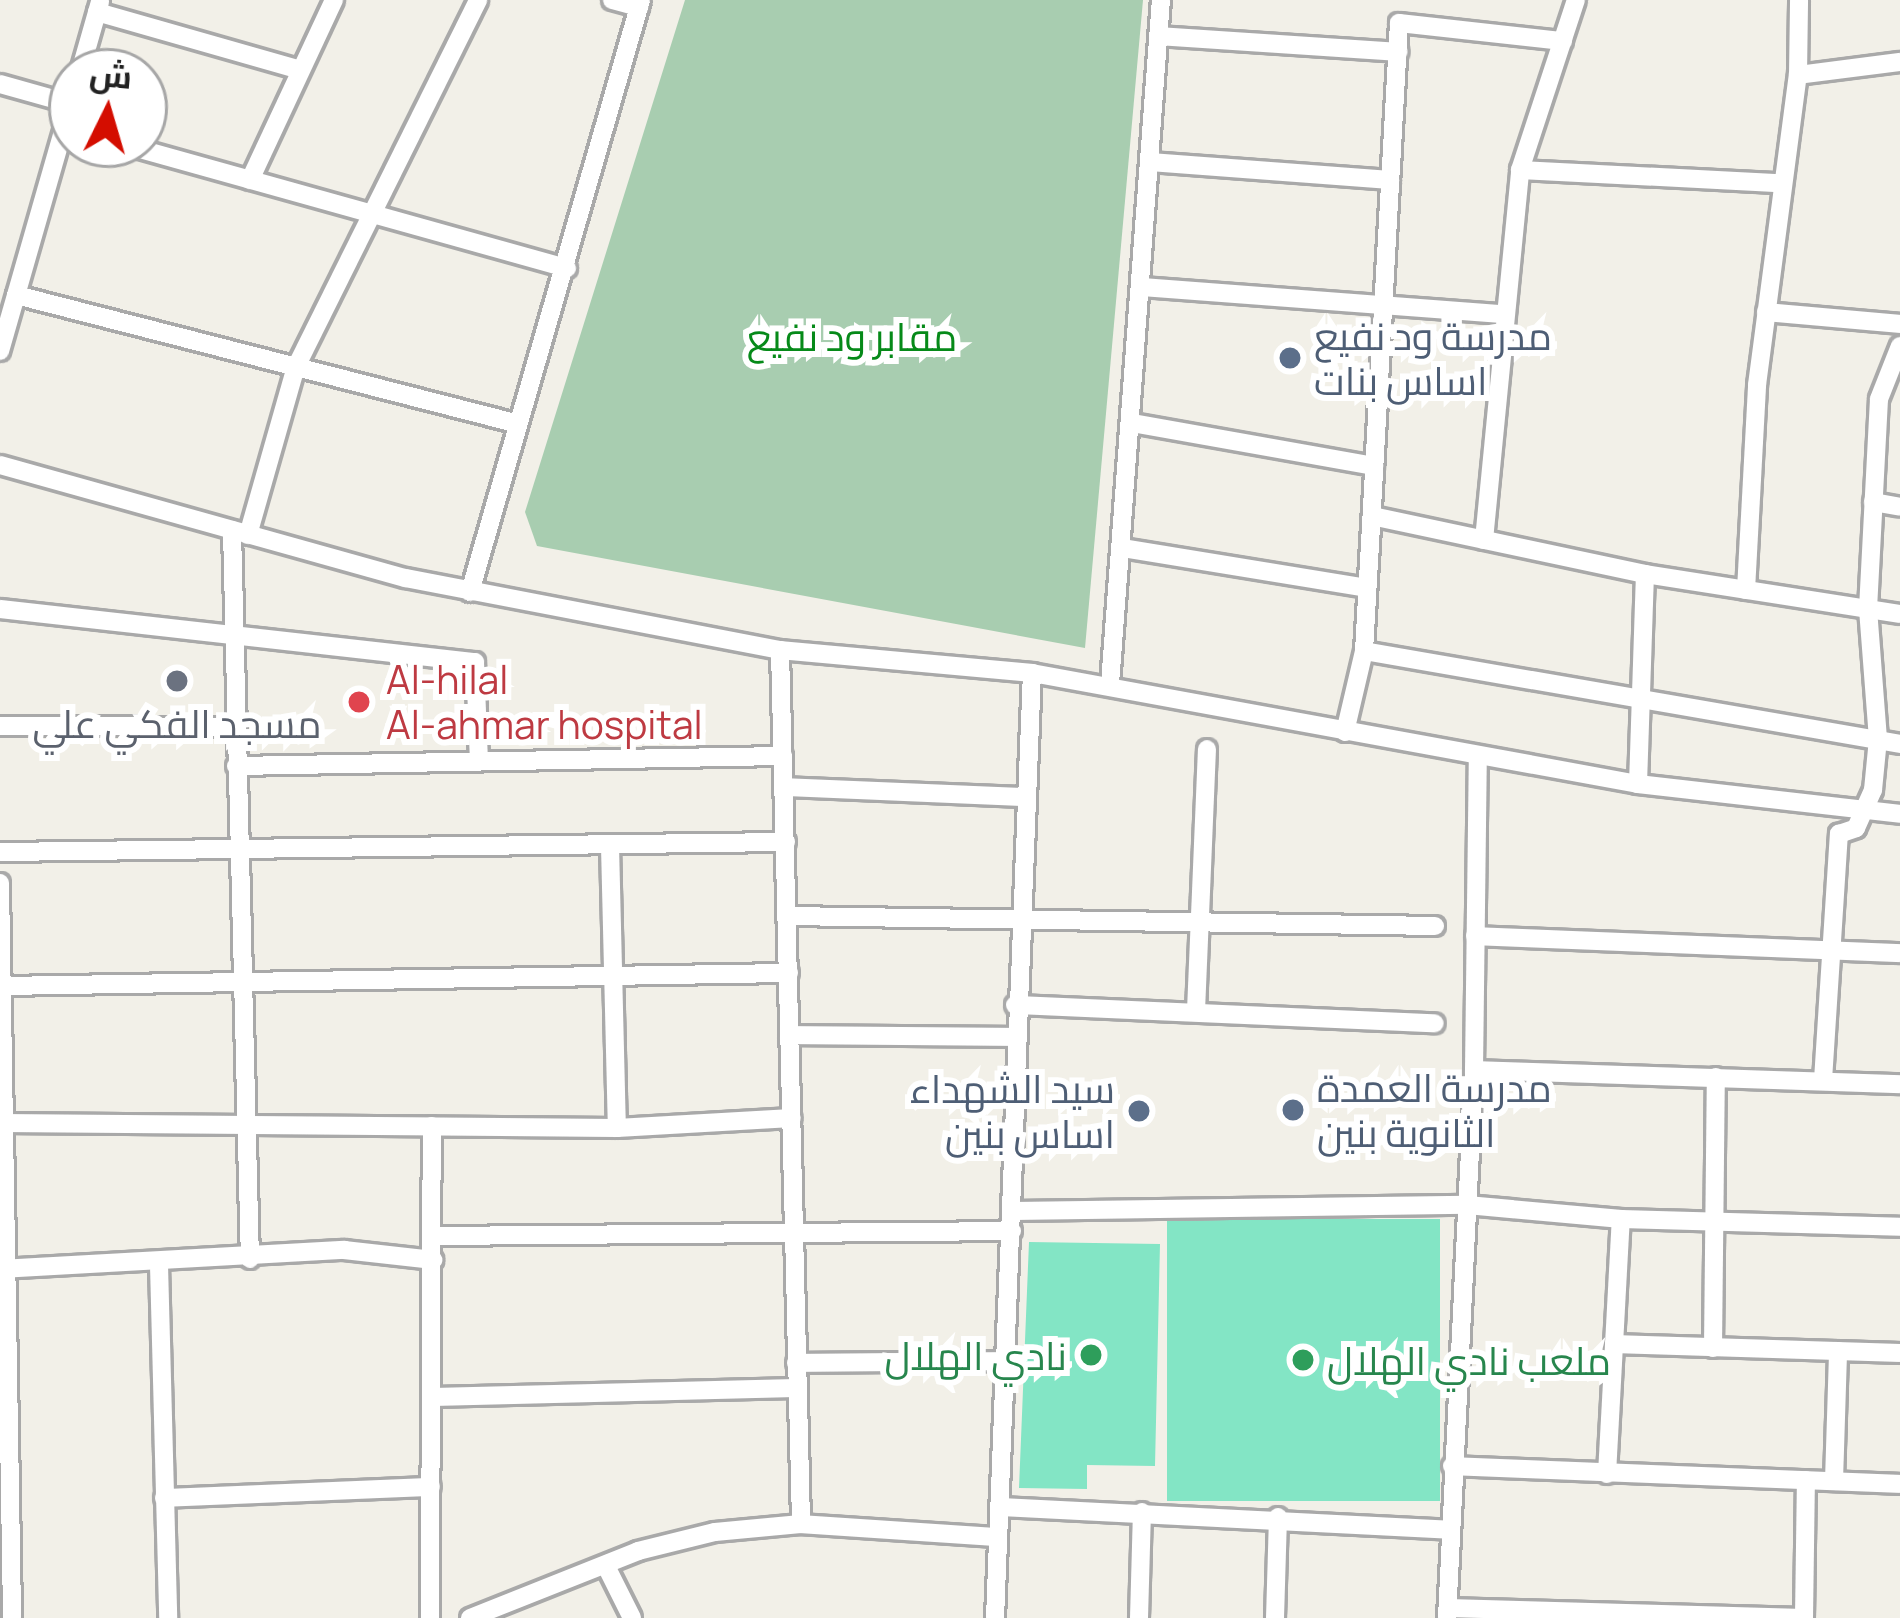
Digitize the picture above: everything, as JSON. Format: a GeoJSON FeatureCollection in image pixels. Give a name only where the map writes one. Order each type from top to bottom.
{"type":"FeatureCollection","features":[{"type":"Feature","properties":{"kind":"street"},"geometry":{"type":"LineString","coordinates":[[250,180],[297,69],[334,0]]}},
{"type":"Feature","properties":{"kind":"street"},"geometry":{"type":"LineString","coordinates":[[250,1259],[239,980],[234,631],[240,532],[296,367],[478,0]]}},
{"type":"Feature","properties":{"kind":"street"},"geometry":{"type":"LineString","coordinates":[[470,592],[515,423],[567,268],[640,3],[612,0]]}},
{"type":"Feature","properties":{"kind":"street"},"geometry":{"type":"LineString","coordinates":[[1110,684],[1161,0]]}},
{"type":"Feature","properties":{"kind":"street"},"geometry":{"type":"LineString","coordinates":[[1484,540],[1520,170],[1576,0]]}},
{"type":"Feature","properties":{"kind":"street"},"geometry":{"type":"LineString","coordinates":[[1746,590],[1766,312],[1798,75],[1799,0]]}},
{"type":"Feature","properties":{"kind":"street"},"geometry":{"type":"LineString","coordinates":[[87,48],[99,6],[297,69]]}},
{"type":"Feature","properties":{"kind":"street"},"geometry":{"type":"LineString","coordinates":[[1346,732],[1364,651],[1399,23],[1563,41]]}},
{"type":"Feature","properties":{"kind":"street"},"geometry":{"type":"LineString","coordinates":[[1159,36],[1398,52]]}},
{"type":"Feature","properties":{"kind":"street"},"geometry":{"type":"LineString","coordinates":[[1798,75],[1900,62]]}},
{"type":"Feature","properties":{"kind":"street"},"geometry":{"type":"LineString","coordinates":[[0,84],[48,96]]}},
{"type":"Feature","properties":{"kind":"street"},"geometry":{"type":"LineString","coordinates":[[168,157],[567,268]]}},
{"type":"Feature","properties":{"kind":"street"},"geometry":{"type":"LineString","coordinates":[[1150,162],[1390,180]]}},
{"type":"Feature","properties":{"kind":"street"},"geometry":{"type":"LineString","coordinates":[[0,352],[3,329],[56,168]]}},
{"type":"Feature","properties":{"kind":"street"},"geometry":{"type":"LineString","coordinates":[[1520,170],[1780,183]]}},
{"type":"Feature","properties":{"kind":"street"},"geometry":{"type":"LineString","coordinates":[[1141,287],[1504,314]]}},
{"type":"Feature","properties":{"kind":"street"},"geometry":{"type":"LineString","coordinates":[[16,295],[515,423]]}},
{"type":"Feature","properties":{"kind":"street"},"geometry":{"type":"LineString","coordinates":[[1766,312],[1900,324]]}},
{"type":"Feature","properties":{"kind":"street"},"geometry":{"type":"LineString","coordinates":[[1823,1080],[1839,833],[1856,828],[1864,811],[1878,739],[1868,609],[1879,400],[1900,346]]}},
{"type":"Feature","properties":{"kind":"street"},"geometry":{"type":"LineString","coordinates":[[1132,424],[1374,466]]}},
{"type":"Feature","properties":{"kind":"street"},"geometry":{"type":"LineString","coordinates":[[0,465],[470,592],[780,650],[1110,684],[1638,784],[1900,814]]}},
{"type":"Feature","properties":{"kind":"street"},"geometry":{"type":"LineString","coordinates":[[1874,502],[1900,507]]}},
{"type":"Feature","properties":{"kind":"street"},"geometry":{"type":"LineString","coordinates":[[1372,516],[1645,574],[1900,614]]}},
{"type":"Feature","properties":{"kind":"street"},"geometry":{"type":"LineString","coordinates":[[1123,548],[1367,588]]}},
{"type":"Feature","properties":{"kind":"street"},"geometry":{"type":"LineString","coordinates":[[1638,784],[1645,574]]}},
{"type":"Feature","properties":{"kind":"street"},"geometry":{"type":"LineString","coordinates":[[0,609],[234,631],[475,662],[478,761]]}},
{"type":"Feature","properties":{"kind":"street"},"geometry":{"type":"LineString","coordinates":[[780,650],[801,1524]]}},
{"type":"Feature","properties":{"kind":"street"},"geometry":{"type":"LineString","coordinates":[[1364,651],[1900,744]]}},
{"type":"Feature","properties":{"kind":"street"},"geometry":{"type":"LineString","coordinates":[[995,1618],[1012,1221],[1017,917],[1033,673]]}},
{"type":"Feature","properties":{"kind":"street"},"geometry":{"type":"LineString","coordinates":[[0,726],[236,727]]}},
{"type":"Feature","properties":{"kind":"street"},"geometry":{"type":"LineString","coordinates":[[1196,1012],[1207,749]]}},
{"type":"Feature","properties":{"kind":"street"},"geometry":{"type":"LineString","coordinates":[[236,766],[783,756]]}},
{"type":"Feature","properties":{"kind":"street"},"geometry":{"type":"LineString","coordinates":[[1478,756],[1474,1070],[1448,1613],[1804,1618],[1805,1480]]}},
{"type":"Feature","properties":{"kind":"street"},"geometry":{"type":"LineString","coordinates":[[784,787],[1025,797]]}},
{"type":"Feature","properties":{"kind":"street"},"geometry":{"type":"LineString","coordinates":[[0,852],[786,842]]}},
{"type":"Feature","properties":{"kind":"street"},"geometry":{"type":"LineString","coordinates":[[610,846],[616,1128]]}},
{"type":"Feature","properties":{"kind":"street"},"geometry":{"type":"LineString","coordinates":[[0,883],[5,1509],[12,1618]]}},
{"type":"Feature","properties":{"kind":"street"},"geometry":{"type":"LineString","coordinates":[[787,916],[1435,926]]}},
{"type":"Feature","properties":{"kind":"street"},"geometry":{"type":"LineString","coordinates":[[1475,936],[1900,953]]}},
{"type":"Feature","properties":{"kind":"street"},"geometry":{"type":"LineString","coordinates":[[2,973],[239,980],[789,973]]}},
{"type":"Feature","properties":{"kind":"street"},"geometry":{"type":"LineString","coordinates":[[1016,1005],[1435,1023]]}},
{"type":"Feature","properties":{"kind":"street"},"geometry":{"type":"LineString","coordinates":[[789,1035],[1015,1037]]}},
{"type":"Feature","properties":{"kind":"street"},"geometry":{"type":"LineString","coordinates":[[1474,1070],[1900,1084]]}},
{"type":"Feature","properties":{"kind":"street"},"geometry":{"type":"LineString","coordinates":[[1713,1348],[1718,1222],[1716,1077]]}},
{"type":"Feature","properties":{"kind":"street"},"geometry":{"type":"LineString","coordinates":[[2,1123],[616,1128],[792,1118]]}},
{"type":"Feature","properties":{"kind":"street"},"geometry":{"type":"LineString","coordinates":[[430,1618],[432,1126]]}},
{"type":"Feature","properties":{"kind":"street"},"geometry":{"type":"LineString","coordinates":[[433,1236],[794,1230],[1467,1205],[1622,1219],[1900,1227]]}},
{"type":"Feature","properties":{"kind":"street"},"geometry":{"type":"LineString","coordinates":[[1607,1474],[1622,1219]]}},
{"type":"Feature","properties":{"kind":"street"},"geometry":{"type":"LineString","coordinates":[[3,1269],[158,1265],[344,1250],[433,1260]]}},
{"type":"Feature","properties":{"kind":"street"},"geometry":{"type":"LineString","coordinates":[[158,1265],[168,1618]]}},
{"type":"Feature","properties":{"kind":"street"},"geometry":{"type":"LineString","coordinates":[[1614,1344],[1900,1353]]}},
{"type":"Feature","properties":{"kind":"street"},"geometry":{"type":"LineString","coordinates":[[1834,1481],[1838,1351]]}},
{"type":"Feature","properties":{"kind":"street"},"geometry":{"type":"LineString","coordinates":[[796,1363],[1006,1361]]}},
{"type":"Feature","properties":{"kind":"street"},"geometry":{"type":"LineString","coordinates":[[432,1397],[797,1388]]}},
{"type":"Feature","properties":{"kind":"street"},"geometry":{"type":"LineString","coordinates":[[1452,1466],[1900,1484]]}},
{"type":"Feature","properties":{"kind":"street"},"geometry":{"type":"LineString","coordinates":[[164,1498],[431,1487]]}},
{"type":"Feature","properties":{"kind":"street"},"geometry":{"type":"LineString","coordinates":[[1000,1508],[1278,1517],[1450,1530]]}},
{"type":"Feature","properties":{"kind":"street"},"geometry":{"type":"LineString","coordinates":[[1139,1618],[1142,1512]]}},
{"type":"Feature","properties":{"kind":"street"},"geometry":{"type":"LineString","coordinates":[[1275,1618],[1278,1517]]}},
{"type":"Feature","properties":{"kind":"street"},"geometry":{"type":"LineString","coordinates":[[470,1618],[606,1566],[715,1532],[801,1524],[998,1537]]}},
{"type":"Feature","properties":{"kind":"street"},"geometry":{"type":"LineString","coordinates":[[606,1566],[632,1618]]}},
{"type":"Feature","properties":{"kind":"green space","name":"مقابر ود نفيع"},"geometry":{"type":"Polygon","coordinates":[[[685,0],[1143,0],[1085,648],[537,546],[525,512],[685,0]]]}},
{"type":"Feature","properties":{"kind":"green space","name":"ملعب نادي الهلال"},"geometry":{"type":"Polygon","coordinates":[[[1167,1219],[1440,1219],[1440,1501],[1167,1501],[1167,1219]]]}},
{"type":"Feature","properties":{"kind":"green space","name":"نادي الهلال"},"geometry":{"type":"Polygon","coordinates":[[[1029,1242],[1160,1244],[1155,1466],[1087,1465],[1087,1489],[1019,1488],[1029,1242]]]}},
{"type":"Feature","properties":{"kind":"place","name":"مدرسة ود نفيع اساس بنات"},"geometry":{"type":"Point","coordinates":[1290,358]}},
{"type":"Feature","properties":{"kind":"place","name":"مسجد الفكي علي"},"geometry":{"type":"Point","coordinates":[177,681]}},
{"type":"Feature","properties":{"kind":"place","name":"Al-hilal Al-ahmar hospital"},"geometry":{"type":"Point","coordinates":[359,702]}},
{"type":"Feature","properties":{"kind":"place","name":"مدرسة العمدة الثانوية بنين"},"geometry":{"type":"Point","coordinates":[1293,1110]}},
{"type":"Feature","properties":{"kind":"place","name":"سيد الشهداء اساس بنين"},"geometry":{"type":"Point","coordinates":[1139,1111]}},
{"type":"Feature","properties":{"kind":"place","name":"نادي الهلال"},"geometry":{"type":"Point","coordinates":[1091,1355]}},
{"type":"Feature","properties":{"kind":"place","name":"ملعب نادي الهلال"},"geometry":{"type":"Point","coordinates":[1303,1360]}}]}
